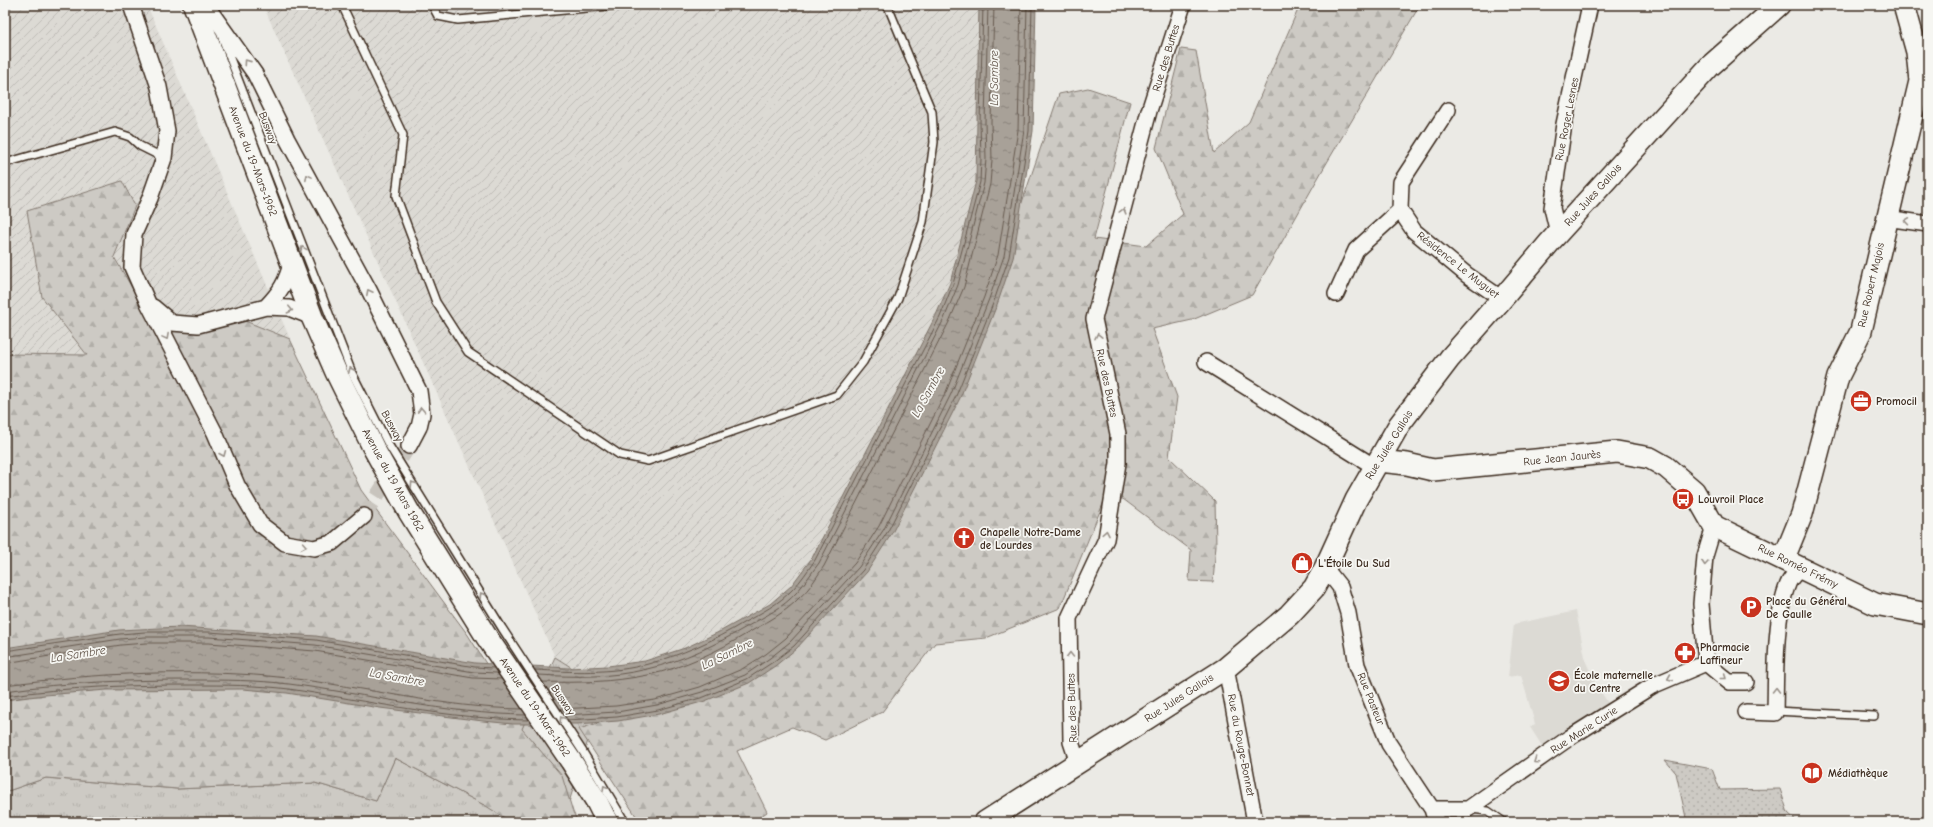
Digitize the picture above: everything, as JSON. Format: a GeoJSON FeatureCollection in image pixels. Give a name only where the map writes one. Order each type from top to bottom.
{"type":"FeatureCollection","features":[{"type":"Feature","properties":{"kind":"street"},"geometry":{"type":"LineString","coordinates":[[131,5],[159,86],[167,131],[164,158],[150,198],[134,234],[132,266],[148,303],[215,433],[237,485],[260,524],[285,543],[314,548],[332,543],[364,516]]}},
{"type":"Feature","properties":{"kind":"street","name":"Avenue du 19-Mars-1962"},"geometry":{"type":"LineString","coordinates":[[194,5],[312,317]]}},
{"type":"Feature","properties":{"kind":"street","name":"Rue des Buttes"},"geometry":{"type":"LineString","coordinates":[[1078,763],[1071,742],[1069,618],[1106,539],[1118,463],[1118,434],[1094,320],[1149,111],[1183,5]]}},
{"type":"Feature","properties":{"kind":"street","name":"Rue Roger Lesnes"},"geometry":{"type":"LineString","coordinates":[[1558,233],[1552,208],[1564,124],[1590,5]]}},
{"type":"Feature","properties":{"kind":"street","name":"Rue Jules Gallois"},"geometry":{"type":"LineString","coordinates":[[985,822],[1226,668],[1289,615],[1314,588],[1326,568],[1356,500],[1399,425],[1428,386],[1558,233],[1710,66],[1779,5]]}},
{"type":"Feature","properties":{"kind":"street","name":"Rue Robert Majois"},"geometry":{"type":"LineString","coordinates":[[1793,563],[1802,514],[1838,377],[1861,331],[1886,218],[1920,81],[1917,52],[1904,5]]}},
{"type":"Feature","properties":{"kind":"street"},"geometry":{"type":"LineString","coordinates":[[210,8],[255,74],[287,139],[369,290],[419,391],[422,414],[419,427],[409,446]]}},
{"type":"Feature","properties":{"kind":"street"},"geometry":{"type":"LineString","coordinates":[[1336,294],[1356,250],[1400,210],[1401,182],[1448,110]]}},
{"type":"Feature","properties":{"kind":"street","name":"Résidence Le Muguet"},"geometry":{"type":"LineString","coordinates":[[1400,210],[1414,230],[1467,275],[1502,300]]}},
{"type":"Feature","properties":{"kind":"street"},"geometry":{"type":"LineString","coordinates":[[1886,218],[1928,224]]}},
{"type":"Feature","properties":{"kind":"street"},"geometry":{"type":"LineString","coordinates":[[266,307],[282,290],[288,278],[292,261]]}},
{"type":"Feature","properties":{"kind":"street"},"geometry":{"type":"LineString","coordinates":[[148,303],[172,323],[198,326],[266,307],[289,308],[312,317]]}},
{"type":"Feature","properties":{"kind":"street","name":"Avenue du 19 Mars 1962"},"geometry":{"type":"LineString","coordinates":[[312,317],[336,372],[374,449],[409,512],[494,632]]}},
{"type":"Feature","properties":{"kind":"street","name":"Rue Jean Jaurès"},"geometry":{"type":"LineString","coordinates":[[1206,362],[1377,464],[1407,464],[1432,470],[1617,452],[1650,458],[1666,467],[1694,491],[1714,526]]}},
{"type":"Feature","properties":{"kind":"street"},"geometry":{"type":"LineString","coordinates":[[1714,526],[1705,556],[1701,604],[1706,663],[1729,682],[1746,682]]}},
{"type":"Feature","properties":{"kind":"street","name":"Rue Roméo Frémy"},"geometry":{"type":"LineString","coordinates":[[1714,526],[1875,604],[1928,614]]}},
{"type":"Feature","properties":{"kind":"street"},"geometry":{"type":"LineString","coordinates":[[1746,712],[1776,713],[1776,655],[1780,615],[1793,563]]}},
{"type":"Feature","properties":{"kind":"street","name":"Rue Pasteur"},"geometry":{"type":"LineString","coordinates":[[1326,568],[1340,587],[1348,613],[1357,665],[1389,744],[1434,815]]}},
{"type":"Feature","properties":{"kind":"street","name":"Avenue du 19-Mars-1962"},"geometry":{"type":"LineString","coordinates":[[494,632],[577,756],[582,780]]}},
{"type":"Feature","properties":{"kind":"street","name":"Rue Marie Curie"},"geometry":{"type":"LineString","coordinates":[[1468,809],[1568,738],[1652,686],[1706,663]]}},
{"type":"Feature","properties":{"kind":"street","name":"Rue du Rouge-Bonnet"},"geometry":{"type":"LineString","coordinates":[[1226,668],[1255,822]]}},
{"type":"Feature","properties":{"kind":"street"},"geometry":{"type":"LineString","coordinates":[[582,780],[590,822]]}},
{"type":"Feature","properties":{"kind":"street"},"geometry":{"type":"LineString","coordinates":[[582,780],[597,802],[607,822]]}},
{"type":"Feature","properties":{"kind":"street"},"geometry":{"type":"LineString","coordinates":[[1434,815],[1468,809]]}},
{"type":"Feature","properties":{"kind":"lane"},"geometry":{"type":"LineString","coordinates":[[342,5],[403,135],[396,196],[436,302],[468,352],[620,455],[648,461],[837,395],[863,362],[898,298],[923,222],[934,142],[932,112],[886,5]]}},
{"type":"Feature","properties":{"kind":"lane"},"geometry":{"type":"LineString","coordinates":[[432,5],[438,16],[458,20],[619,5]]}},
{"type":"Feature","properties":{"kind":"lane","name":"Busway"},"geometry":{"type":"LineString","coordinates":[[210,8],[352,374],[388,444],[494,632]]}},
{"type":"Feature","properties":{"kind":"lane"},"geometry":{"type":"LineString","coordinates":[[5,163],[115,132],[130,137],[140,146],[164,158]]}},
{"type":"Feature","properties":{"kind":"lane"},"geometry":{"type":"LineString","coordinates":[[1776,711],[1874,716]]}},
{"type":"Feature","properties":{"kind":"lane"},"geometry":{"type":"LineString","coordinates":[[577,756],[625,822]]}},
{"type":"Feature","properties":{"kind":"lane"},"geometry":{"type":"LineString","coordinates":[[1468,809],[1488,811],[1504,822]]}},
{"type":"Feature","properties":{"kind":"shaded area"},"geometry":{"type":"Polygon","coordinates":[[[5,5],[147,5],[290,339],[245,321],[158,332],[114,257],[135,206],[42,297],[87,355],[5,354],[5,5]]]}},
{"type":"Feature","properties":{"kind":"shaded area"},"geometry":{"type":"Polygon","coordinates":[[[263,5],[997,5],[976,239],[826,568],[755,640],[604,688],[555,657],[263,5]]]}},
{"type":"Feature","properties":{"kind":"shaded area","name":"École maternelle du Centre"},"geometry":{"type":"Polygon","coordinates":[[[1576,611],[1586,662],[1596,685],[1609,704],[1542,746],[1530,727],[1535,724],[1521,675],[1508,677],[1514,624],[1576,611]]]}},
{"type":"Feature","properties":{"kind":"green space"},"geometry":{"type":"Polygon","coordinates":[[[1300,5],[1420,5],[1322,171],[1252,295],[1192,320],[1152,329],[1177,397],[1169,457],[1215,501],[1216,545],[1213,582],[1189,581],[1191,550],[1123,499],[1105,499],[1060,608],[986,638],[935,643],[882,712],[825,740],[792,727],[737,751],[767,812],[752,822],[640,822],[579,729],[739,679],[988,302],[1059,94],[1088,88],[1130,102],[1094,239],[1146,246],[1183,214],[1156,148],[1181,49],[1196,51],[1214,153],[1249,122],[1300,5]]]}},
{"type":"Feature","properties":{"kind":"green space"},"geometry":{"type":"Polygon","coordinates":[[[122,181],[135,206],[114,257],[158,332],[245,321],[290,339],[361,490],[468,635],[524,724],[522,729],[562,776],[573,812],[578,822],[511,822],[486,806],[395,758],[376,801],[315,783],[177,789],[46,778],[5,792],[5,354],[87,355],[42,297],[27,211],[122,181]]]}},
{"type":"Feature","properties":{"kind":"green space"},"geometry":{"type":"Polygon","coordinates":[[[555,657],[604,688],[563,822],[5,822],[5,792],[46,778],[177,789],[315,783],[376,801],[395,758],[486,806],[555,657]]]}},
{"type":"Feature","properties":{"kind":"green space"},"geometry":{"type":"Polygon","coordinates":[[[1665,760],[1712,769],[1720,790],[1780,789],[1788,813],[1798,822],[1687,822],[1676,773],[1665,760]]]}},
{"type":"Feature","properties":{"kind":"water","name":"La Sambre"},"geometry":{"type":"Polygon","coordinates":[[[979,5],[1036,5],[1033,131],[1013,258],[998,302],[960,398],[892,533],[867,572],[796,649],[775,666],[749,683],[705,701],[659,714],[618,721],[577,724],[513,724],[483,721],[380,708],[287,693],[243,689],[107,690],[5,700],[5,648],[119,630],[180,627],[316,636],[475,663],[568,668],[608,666],[645,661],[685,648],[721,631],[770,604],[791,586],[812,558],[936,315],[950,283],[976,181],[979,5]]]}},
{"type":"Feature","properties":{"kind":"tunnel"},"geometry":{"type":"LineString","coordinates":[[364,516],[409,446]]}},
{"type":"Feature","properties":{"kind":"place","name":"Promocil"},"geometry":{"type":"Point","coordinates":[1861,401]}},
{"type":"Feature","properties":{"kind":"place","name":"Louvroil Place"},"geometry":{"type":"Point","coordinates":[1683,499]}},
{"type":"Feature","properties":{"kind":"place","name":"Chapelle Notre-Dame de Lourdes"},"geometry":{"type":"Point","coordinates":[964,538]}},
{"type":"Feature","properties":{"kind":"place","name":"L'Étoile Du Sud"},"geometry":{"type":"Point","coordinates":[1302,563]}},
{"type":"Feature","properties":{"kind":"place","name":"Place du Général De Gaulle"},"geometry":{"type":"Point","coordinates":[1751,607]}},
{"type":"Feature","properties":{"kind":"place","name":"Pharmacie Laffineur"},"geometry":{"type":"Point","coordinates":[1685,653]}},
{"type":"Feature","properties":{"kind":"place","name":"École maternelle du Centre"},"geometry":{"type":"Point","coordinates":[1559,681]}},
{"type":"Feature","properties":{"kind":"place","name":"Médiathèque"},"geometry":{"type":"Point","coordinates":[1812,773]}}]}
